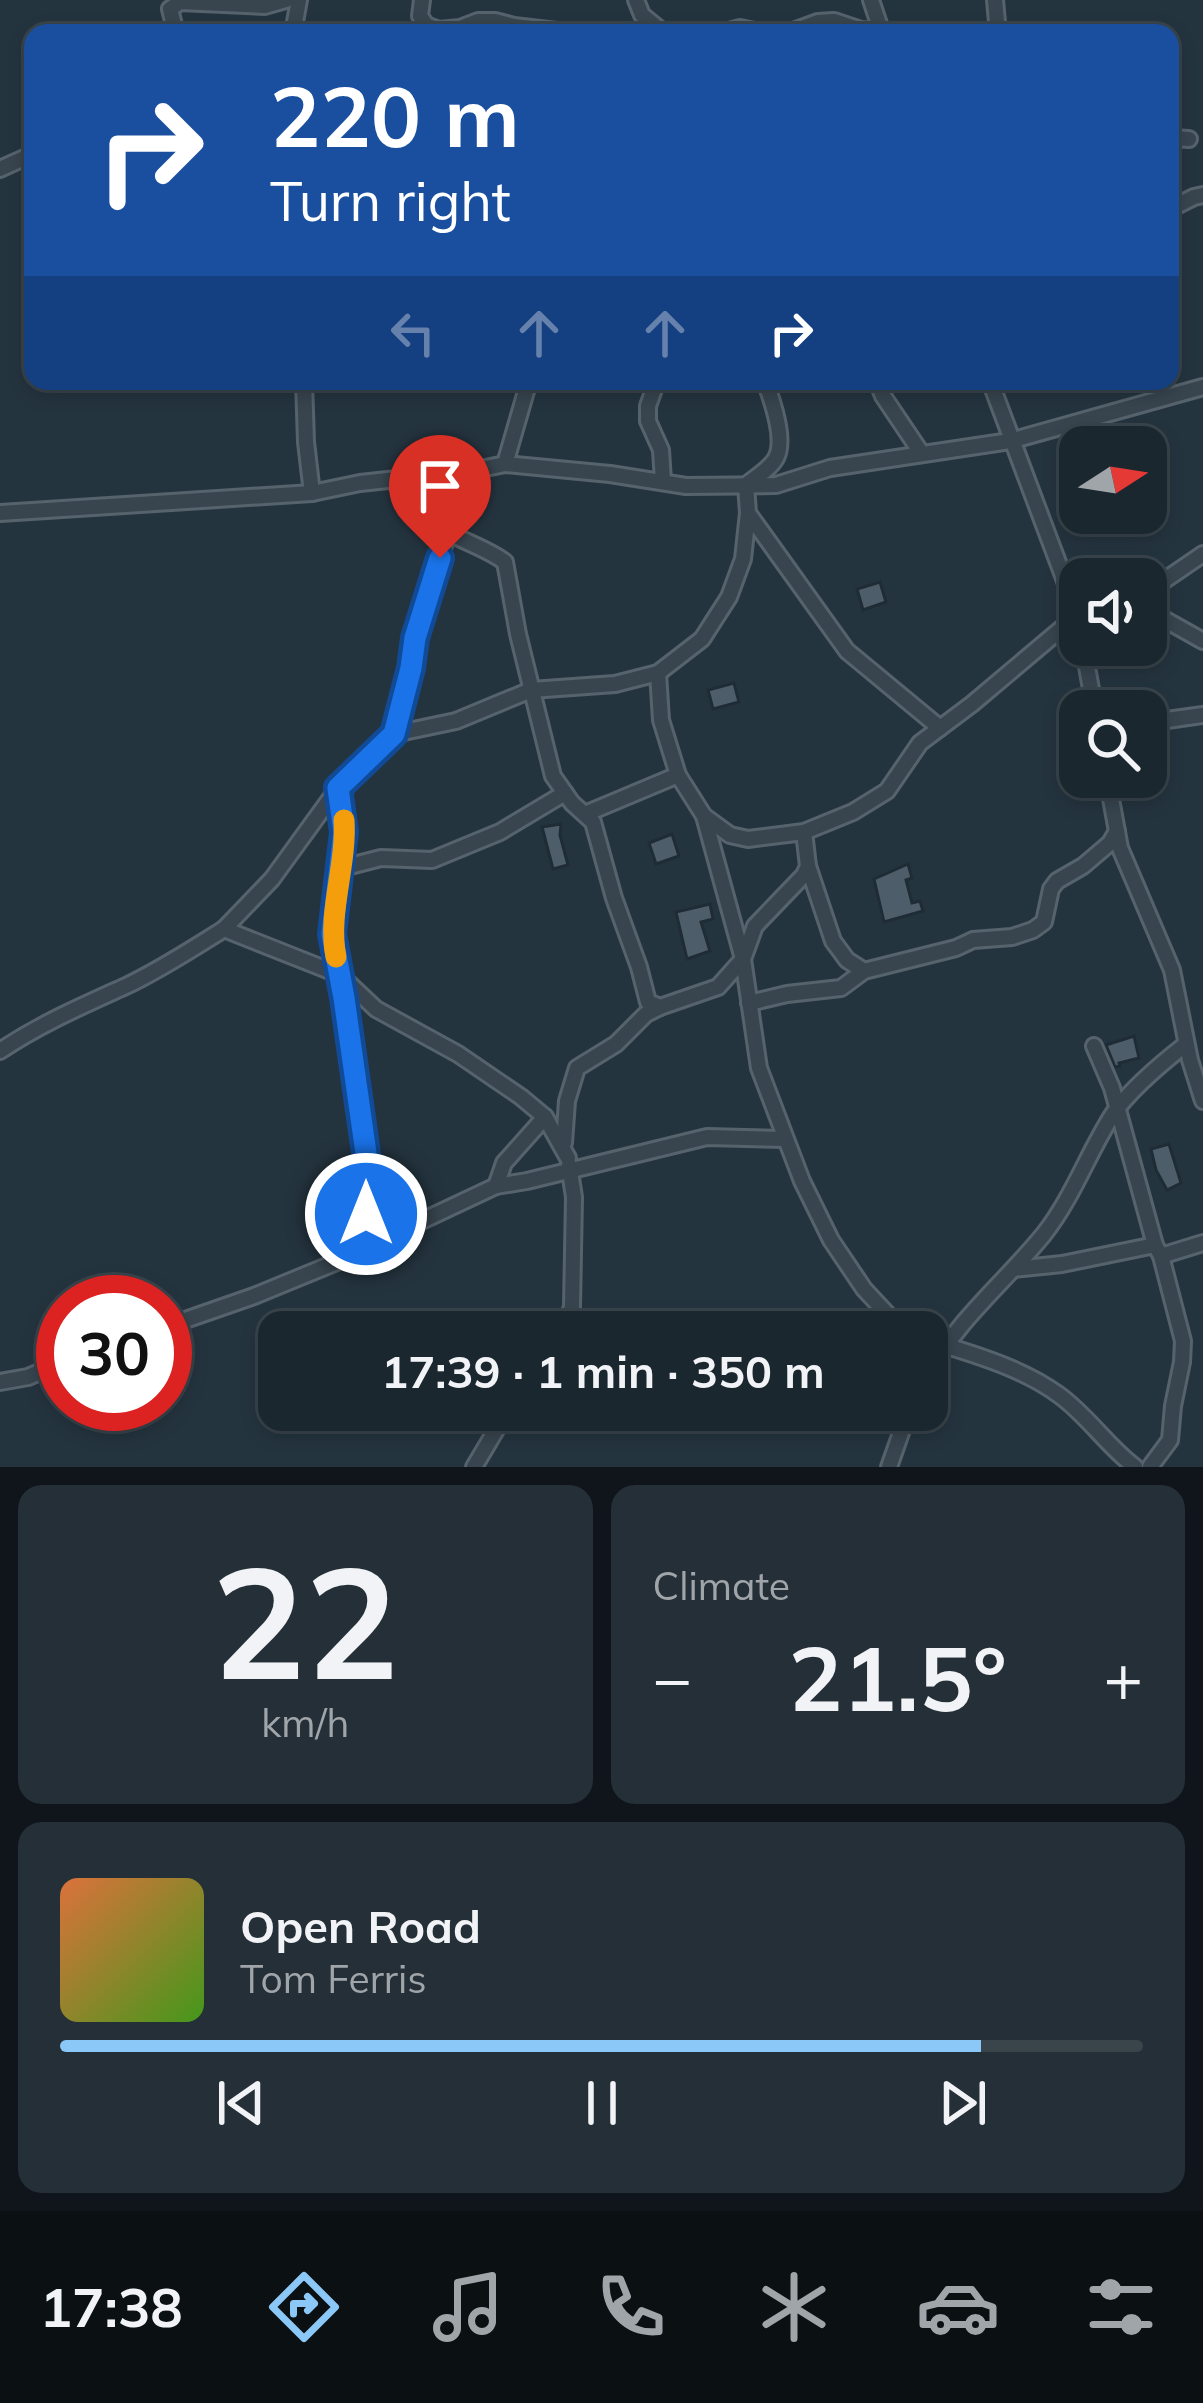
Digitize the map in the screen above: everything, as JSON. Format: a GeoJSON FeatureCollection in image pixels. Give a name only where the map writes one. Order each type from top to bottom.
{"type":"FeatureCollection","features":[{"type":"Feature","properties":{"kind":"street"},"geometry":{"type":"LineString","coordinates":[[174,24],[170,9],[181,2],[266,6],[286,0]]}},
{"type":"Feature","properties":{"kind":"street"},"geometry":{"type":"LineString","coordinates":[[636,0],[642,15],[653,24]]}},
{"type":"Feature","properties":{"kind":"street"},"geometry":{"type":"LineString","coordinates":[[470,24],[506,24]]}},
{"type":"Feature","properties":{"kind":"street"},"geometry":{"type":"LineString","coordinates":[[813,24],[843,24]]}},
{"type":"Feature","properties":{"kind":"street"},"geometry":{"type":"LineString","coordinates":[[1179,138],[1189,139]]}},
{"type":"Feature","properties":{"kind":"street"},"geometry":{"type":"LineString","coordinates":[[0,513],[312,493],[505,464],[686,486],[776,485],[830,468],[1010,441],[1203,387]]}},
{"type":"Feature","properties":{"kind":"street"},"geometry":{"type":"LineString","coordinates":[[304,390],[312,493]]}},
{"type":"Feature","properties":{"kind":"street"},"geometry":{"type":"LineString","coordinates":[[505,464],[526,390]]}},
{"type":"Feature","properties":{"kind":"street"},"geometry":{"type":"LineString","coordinates":[[654,390],[648,422],[661,450],[663,481]]}},
{"type":"Feature","properties":{"kind":"street"},"geometry":{"type":"LineString","coordinates":[[746,485],[775,462],[779,450],[778,425],[768,390]]}},
{"type":"Feature","properties":{"kind":"street"},"geometry":{"type":"LineString","coordinates":[[881,390],[922,454]]}},
{"type":"Feature","properties":{"kind":"street"},"geometry":{"type":"LineString","coordinates":[[993,390],[1059,565]]}},
{"type":"Feature","properties":{"kind":"street"},"geometry":{"type":"LineString","coordinates":[[393,480],[406,498],[449,532],[506,562],[553,776],[593,822],[648,1002],[660,1007]]}},
{"type":"Feature","properties":{"kind":"street"},"geometry":{"type":"LineString","coordinates":[[394,734],[456,721],[531,690],[616,684],[658,673],[702,639],[728,597],[743,559],[746,485]]}},
{"type":"Feature","properties":{"kind":"street"},"geometry":{"type":"LineString","coordinates":[[748,513],[848,651],[940,728]]}},
{"type":"Feature","properties":{"kind":"street"},"geometry":{"type":"LineString","coordinates":[[0,1051],[30,1030],[177,959],[224,929],[272,879],[338,788],[394,734],[415,638],[449,532]]}},
{"type":"Feature","properties":{"kind":"street"},"geometry":{"type":"LineString","coordinates":[[1167,578],[1203,554]]}},
{"type":"Feature","properties":{"kind":"street"},"geometry":{"type":"LineString","coordinates":[[1167,621],[1203,641]]}},
{"type":"Feature","properties":{"kind":"street"},"geometry":{"type":"LineString","coordinates":[[704,816],[730,835],[748,839],[804,832],[853,812],[887,791],[920,743],[1059,629]]}},
{"type":"Feature","properties":{"kind":"street"},"geometry":{"type":"LineString","coordinates":[[658,673],[662,720],[678,775],[704,816],[743,959],[759,1068],[831,1240],[884,1311]]}},
{"type":"Feature","properties":{"kind":"street"},"geometry":{"type":"LineString","coordinates":[[1167,720],[1203,716]]}},
{"type":"Feature","properties":{"kind":"street"},"geometry":{"type":"LineString","coordinates":[[585,814],[678,775]]}},
{"type":"Feature","properties":{"kind":"street"},"geometry":{"type":"LineString","coordinates":[[338,788],[344,832],[332,934],[368,1188],[358,1250]]}},
{"type":"Feature","properties":{"kind":"street"},"geometry":{"type":"LineString","coordinates":[[342,868],[381,858],[432,860],[500,832],[565,793]]}},
{"type":"Feature","properties":{"kind":"street"},"geometry":{"type":"LineString","coordinates":[[1111,798],[1120,848],[1172,970],[1203,1101]]}},
{"type":"Feature","properties":{"kind":"street"},"geometry":{"type":"LineString","coordinates":[[749,1004],[841,988],[865,971],[973,940],[1033,930],[1044,922],[1051,889],[1083,866],[1117,831]]}},
{"type":"Feature","properties":{"kind":"street"},"geometry":{"type":"LineString","coordinates":[[804,832],[808,866],[833,941],[847,960],[865,971]]}},
{"type":"Feature","properties":{"kind":"street"},"geometry":{"type":"LineString","coordinates":[[571,1311],[574,1197],[562,1137],[577,1068],[616,1044],[646,1014],[718,987],[743,959],[754,926],[808,866]]}},
{"type":"Feature","properties":{"kind":"street"},"geometry":{"type":"LineString","coordinates":[[224,929],[340,975],[376,1009],[458,1054],[545,1117],[569,1164]]}},
{"type":"Feature","properties":{"kind":"street"},"geometry":{"type":"LineString","coordinates":[[948,1345],[1046,1231],[1116,1109],[1186,1044]]}},
{"type":"Feature","properties":{"kind":"street"},"geometry":{"type":"LineString","coordinates":[[1094,1046],[1112,1088],[1183,1341],[1170,1440],[1150,1467]]}},
{"type":"Feature","properties":{"kind":"street"},"geometry":{"type":"LineString","coordinates":[[496,1186],[504,1163],[545,1117]]}},
{"type":"Feature","properties":{"kind":"street"},"geometry":{"type":"LineString","coordinates":[[192,1318],[349,1257],[496,1186],[569,1164],[707,1137],[785,1139]]}},
{"type":"Feature","properties":{"kind":"street"},"geometry":{"type":"LineString","coordinates":[[1014,1269],[1203,1244]]}},
{"type":"Feature","properties":{"kind":"street"},"geometry":{"type":"LineString","coordinates":[[948,1346],[990,1359],[1060,1396],[1135,1467]]}},
{"type":"Feature","properties":{"kind":"street"},"geometry":{"type":"LineString","coordinates":[[0,1382],[36,1374]]}},
{"type":"Feature","properties":{"kind":"street"},"geometry":{"type":"LineString","coordinates":[[474,1467],[495,1431]]}},
{"type":"Feature","properties":{"kind":"street"},"geometry":{"type":"LineString","coordinates":[[889,1467],[902,1431]]}},
{"type":"Feature","properties":{"kind":"building"},"geometry":{"type":"Polygon","coordinates":[[[880,582],[886,602],[863,610],[857,589],[880,582]]]}},
{"type":"Feature","properties":{"kind":"building"},"geometry":{"type":"Polygon","coordinates":[[[734,683],[739,702],[713,709],[708,690],[734,683]]]}},
{"type":"Feature","properties":{"kind":"building"},"geometry":{"type":"Polygon","coordinates":[[[561,824],[568,865],[553,869],[542,827],[561,824]]]}},
{"type":"Feature","properties":{"kind":"building"},"geometry":{"type":"Polygon","coordinates":[[[672,834],[679,856],[656,864],[649,843],[672,834]]]}},
{"type":"Feature","properties":{"kind":"building"},"geometry":{"type":"Polygon","coordinates":[[[908,864],[912,878],[906,880],[912,903],[920,901],[923,911],[884,922],[874,879],[908,864]]]}},
{"type":"Feature","properties":{"kind":"building"},"geometry":{"type":"Polygon","coordinates":[[[710,904],[713,919],[701,922],[710,951],[687,959],[676,912],[710,904]]]}},
{"type":"Feature","properties":{"kind":"building"},"geometry":{"type":"Polygon","coordinates":[[[1134,1036],[1139,1058],[1115,1067],[1106,1045],[1134,1036]]]}},
{"type":"Feature","properties":{"kind":"building"},"geometry":{"type":"Polygon","coordinates":[[[1169,1144],[1181,1183],[1167,1190],[1151,1149],[1169,1144]]]}},
{"type":"Feature","properties":{"kind":"slow traffic"},"geometry":{"type":"LineString","coordinates":[[336,957],[332,934],[344,820]]}},
{"type":"Feature","properties":{"kind":"route"},"geometry":{"type":"LineString","coordinates":[[366,1214],[366,1153],[332,934],[344,832],[338,788],[394,734],[415,638],[440,558]]}}]}
